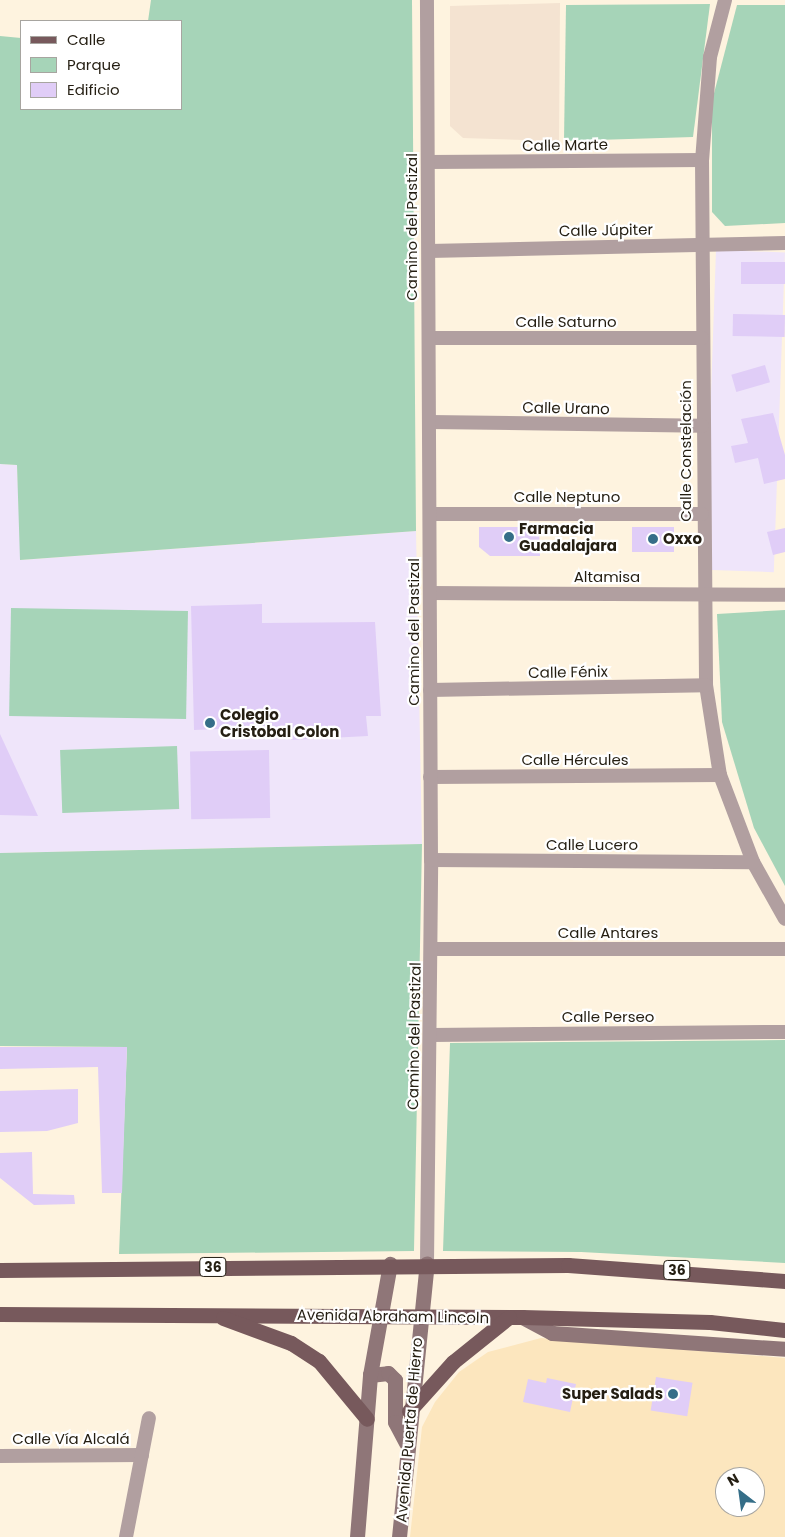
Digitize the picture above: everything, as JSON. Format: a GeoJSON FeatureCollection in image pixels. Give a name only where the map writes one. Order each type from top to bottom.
{"type":"FeatureCollection","features":[{"type":"Feature","properties":{"kind":"main road","name":"36"},"geometry":{"type":"LineString","coordinates":[[0,1270],[427,1263],[674,1269],[785,1281]]}},
{"type":"Feature","properties":{"kind":"main road","name":"Avenida Abraham Lincoln"},"geometry":{"type":"LineString","coordinates":[[0,1314],[515,1317],[710,1322],[785,1330]]}},
{"type":"Feature","properties":{"kind":"main road"},"geometry":{"type":"LineString","coordinates":[[212,1314],[291,1343],[319,1361],[367,1419]]}},
{"type":"Feature","properties":{"kind":"main road"},"geometry":{"type":"LineString","coordinates":[[409,1411],[453,1362],[515,1317]]}},
{"type":"Feature","properties":{"kind":"street","name":"Camino del Pastizal"},"geometry":{"type":"LineString","coordinates":[[427,0],[431,514],[431,1035],[427,1263]]}},
{"type":"Feature","properties":{"kind":"street","name":"Calle Constelación"},"geometry":{"type":"LineString","coordinates":[[725,0],[710,57],[702,160],[702,514],[706,685],[720,775],[753,862],[785,919]]}},
{"type":"Feature","properties":{"kind":"street","name":"Calle Marte"},"geometry":{"type":"LineString","coordinates":[[428,162],[702,160]]}},
{"type":"Feature","properties":{"kind":"street","name":"Calle Júpiter"},"geometry":{"type":"LineString","coordinates":[[429,250],[785,243]]}},
{"type":"Feature","properties":{"kind":"street","name":"Calle Saturno"},"geometry":{"type":"LineString","coordinates":[[429,338],[702,338]]}},
{"type":"Feature","properties":{"kind":"street","name":"Calle Urano"},"geometry":{"type":"LineString","coordinates":[[430,422],[702,426]]}},
{"type":"Feature","properties":{"kind":"street","name":"Calle Neptuno"},"geometry":{"type":"LineString","coordinates":[[431,514],[702,514]]}},
{"type":"Feature","properties":{"kind":"street","name":"Altamisa"},"geometry":{"type":"LineString","coordinates":[[430,593],[703,593],[785,595]]}},
{"type":"Feature","properties":{"kind":"street","name":"Calle Fénix"},"geometry":{"type":"LineString","coordinates":[[430,690],[706,685]]}},
{"type":"Feature","properties":{"kind":"street","name":"Calle Hércules"},"geometry":{"type":"LineString","coordinates":[[430,777],[720,775]]}},
{"type":"Feature","properties":{"kind":"street","name":"Calle Lucero"},"geometry":{"type":"LineString","coordinates":[[431,860],[753,862]]}},
{"type":"Feature","properties":{"kind":"street","name":"Calle Antares"},"geometry":{"type":"LineString","coordinates":[[431,949],[785,949]]}},
{"type":"Feature","properties":{"kind":"street","name":"Calle Perseo"},"geometry":{"type":"LineString","coordinates":[[431,1035],[785,1032]]}},
{"type":"Feature","properties":{"kind":"street","name":"Avenida Puerta de Hierro"},"geometry":{"type":"LineString","coordinates":[[399,1537],[409,1411],[427,1263]]}},
{"type":"Feature","properties":{"kind":"street"},"geometry":{"type":"LineString","coordinates":[[357,1537],[370,1375],[390,1264]]}},
{"type":"Feature","properties":{"kind":"street"},"geometry":{"type":"LineString","coordinates":[[515,1317],[552,1332],[785,1350]]}},
{"type":"Feature","properties":{"kind":"street"},"geometry":{"type":"LineString","coordinates":[[370,1375],[388,1373],[396,1380],[395,1422],[406,1443]]}},
{"type":"Feature","properties":{"kind":"street"},"geometry":{"type":"LineString","coordinates":[[126,1537],[148,1418]]}},
{"type":"Feature","properties":{"kind":"street","name":"Calle Vía Alcalá"},"geometry":{"type":"LineString","coordinates":[[0,1456],[142,1455]]}},
{"type":"Feature","properties":{"kind":"street"},"geometry":{"type":"LineString","coordinates":[[359,1508],[364,1537]]}},
{"type":"Feature","properties":{"kind":"shaded area"},"geometry":{"type":"Polygon","coordinates":[[[560,3],[559,141],[463,138],[450,126],[450,6],[560,3]]]}},
{"type":"Feature","properties":{"kind":"shaded area"},"geometry":{"type":"Polygon","coordinates":[[[716,250],[785,252],[774,572],[705,570],[716,250]]]}},
{"type":"Feature","properties":{"kind":"shaded area","name":"Colegio Cristobal Colon"},"geometry":{"type":"Polygon","coordinates":[[[0,464],[17,465],[21,560],[416,531],[422,844],[0,853],[0,464]]]}},
{"type":"Feature","properties":{"kind":"shaded area"},"geometry":{"type":"Polygon","coordinates":[[[541,1338],[785,1358],[785,1537],[410,1537],[422,1427],[435,1402],[459,1372],[488,1352],[541,1338]]]}},
{"type":"Feature","properties":{"kind":"green space"},"geometry":{"type":"Polygon","coordinates":[[[151,0],[412,0],[416,531],[20,560],[17,465],[0,464],[0,36],[20,38],[20,110],[182,110],[182,20],[148,20],[151,0]]]}},
{"type":"Feature","properties":{"kind":"green space"},"geometry":{"type":"Polygon","coordinates":[[[710,4],[693,137],[564,141],[566,5],[710,4]]]}},
{"type":"Feature","properties":{"kind":"green space"},"geometry":{"type":"Polygon","coordinates":[[[737,5],[785,5],[785,223],[725,226],[712,212],[712,101],[737,5]]]}},
{"type":"Feature","properties":{"kind":"green space"},"geometry":{"type":"Polygon","coordinates":[[[11,608],[188,611],[186,719],[9,716],[11,608]]]}},
{"type":"Feature","properties":{"kind":"green space"},"geometry":{"type":"Polygon","coordinates":[[[785,610],[785,886],[754,828],[722,722],[717,614],[785,610]]]}},
{"type":"Feature","properties":{"kind":"green space"},"geometry":{"type":"Polygon","coordinates":[[[177,746],[179,809],[62,813],[60,750],[177,746]]]}},
{"type":"Feature","properties":{"kind":"green space"},"geometry":{"type":"Polygon","coordinates":[[[422,844],[414,1251],[119,1254],[127,1047],[0,1046],[0,853],[422,844]]]}},
{"type":"Feature","properties":{"kind":"green space"},"geometry":{"type":"Polygon","coordinates":[[[785,1040],[785,1263],[581,1252],[443,1251],[450,1043],[785,1040]]]}},
{"type":"Feature","properties":{"kind":"building"},"geometry":{"type":"Polygon","coordinates":[[[741,262],[785,262],[785,284],[741,284],[741,262]]]}},
{"type":"Feature","properties":{"kind":"building"},"geometry":{"type":"Polygon","coordinates":[[[733,314],[785,315],[785,337],[733,336],[733,314]]]}},
{"type":"Feature","properties":{"kind":"building"},"geometry":{"type":"Polygon","coordinates":[[[765,365],[770,382],[736,392],[731,375],[765,365]]]}},
{"type":"Feature","properties":{"kind":"building"},"geometry":{"type":"Polygon","coordinates":[[[773,413],[785,455],[785,479],[764,484],[758,458],[735,463],[731,446],[748,443],[741,419],[773,413]]]}},
{"type":"Feature","properties":{"kind":"building","name":"Farmacia Guadalajara"},"geometry":{"type":"Polygon","coordinates":[[[479,527],[539,527],[540,556],[490,556],[479,547],[479,527]]]}},
{"type":"Feature","properties":{"kind":"building","name":"Oxxo"},"geometry":{"type":"Polygon","coordinates":[[[632,527],[674,527],[674,552],[632,552],[632,527]]]}},
{"type":"Feature","properties":{"kind":"building"},"geometry":{"type":"Polygon","coordinates":[[[785,528],[785,552],[773,555],[767,532],[785,528]]]}},
{"type":"Feature","properties":{"kind":"building"},"geometry":{"type":"Polygon","coordinates":[[[262,604],[262,623],[375,622],[381,716],[366,716],[368,736],[291,740],[291,726],[194,730],[191,606],[262,604]]]}},
{"type":"Feature","properties":{"kind":"building"},"geometry":{"type":"Polygon","coordinates":[[[0,734],[38,816],[0,815],[0,734]]]}},
{"type":"Feature","properties":{"kind":"building"},"geometry":{"type":"Polygon","coordinates":[[[269,750],[270,818],[191,819],[190,751],[269,750]]]}},
{"type":"Feature","properties":{"kind":"building"},"geometry":{"type":"Polygon","coordinates":[[[0,1047],[127,1047],[122,1193],[102,1193],[98,1067],[0,1069],[0,1047]]]}},
{"type":"Feature","properties":{"kind":"building"},"geometry":{"type":"Polygon","coordinates":[[[78,1089],[78,1123],[47,1131],[0,1132],[0,1091],[78,1089]]]}},
{"type":"Feature","properties":{"kind":"building"},"geometry":{"type":"Polygon","coordinates":[[[32,1152],[33,1194],[74,1195],[75,1204],[34,1205],[0,1178],[0,1153],[32,1152]]]}},
{"type":"Feature","properties":{"kind":"building"},"geometry":{"type":"Polygon","coordinates":[[[656,1377],[693,1383],[687,1416],[651,1411],[656,1377]]]}},
{"type":"Feature","properties":{"kind":"building"},"geometry":{"type":"Polygon","coordinates":[[[547,1378],[576,1384],[570,1412],[523,1402],[528,1379],[546,1383],[547,1378]]]}},
{"type":"Feature","properties":{"kind":"place","name":"Farmacia Guadalajara"},"geometry":{"type":"Point","coordinates":[509,537]}},
{"type":"Feature","properties":{"kind":"place","name":"Oxxo"},"geometry":{"type":"Point","coordinates":[653,539]}},
{"type":"Feature","properties":{"kind":"place","name":"Colegio Cristobal Colon"},"geometry":{"type":"Point","coordinates":[210,723]}},
{"type":"Feature","properties":{"kind":"place","name":"Super Salads"},"geometry":{"type":"Point","coordinates":[673,1394]}}]}
